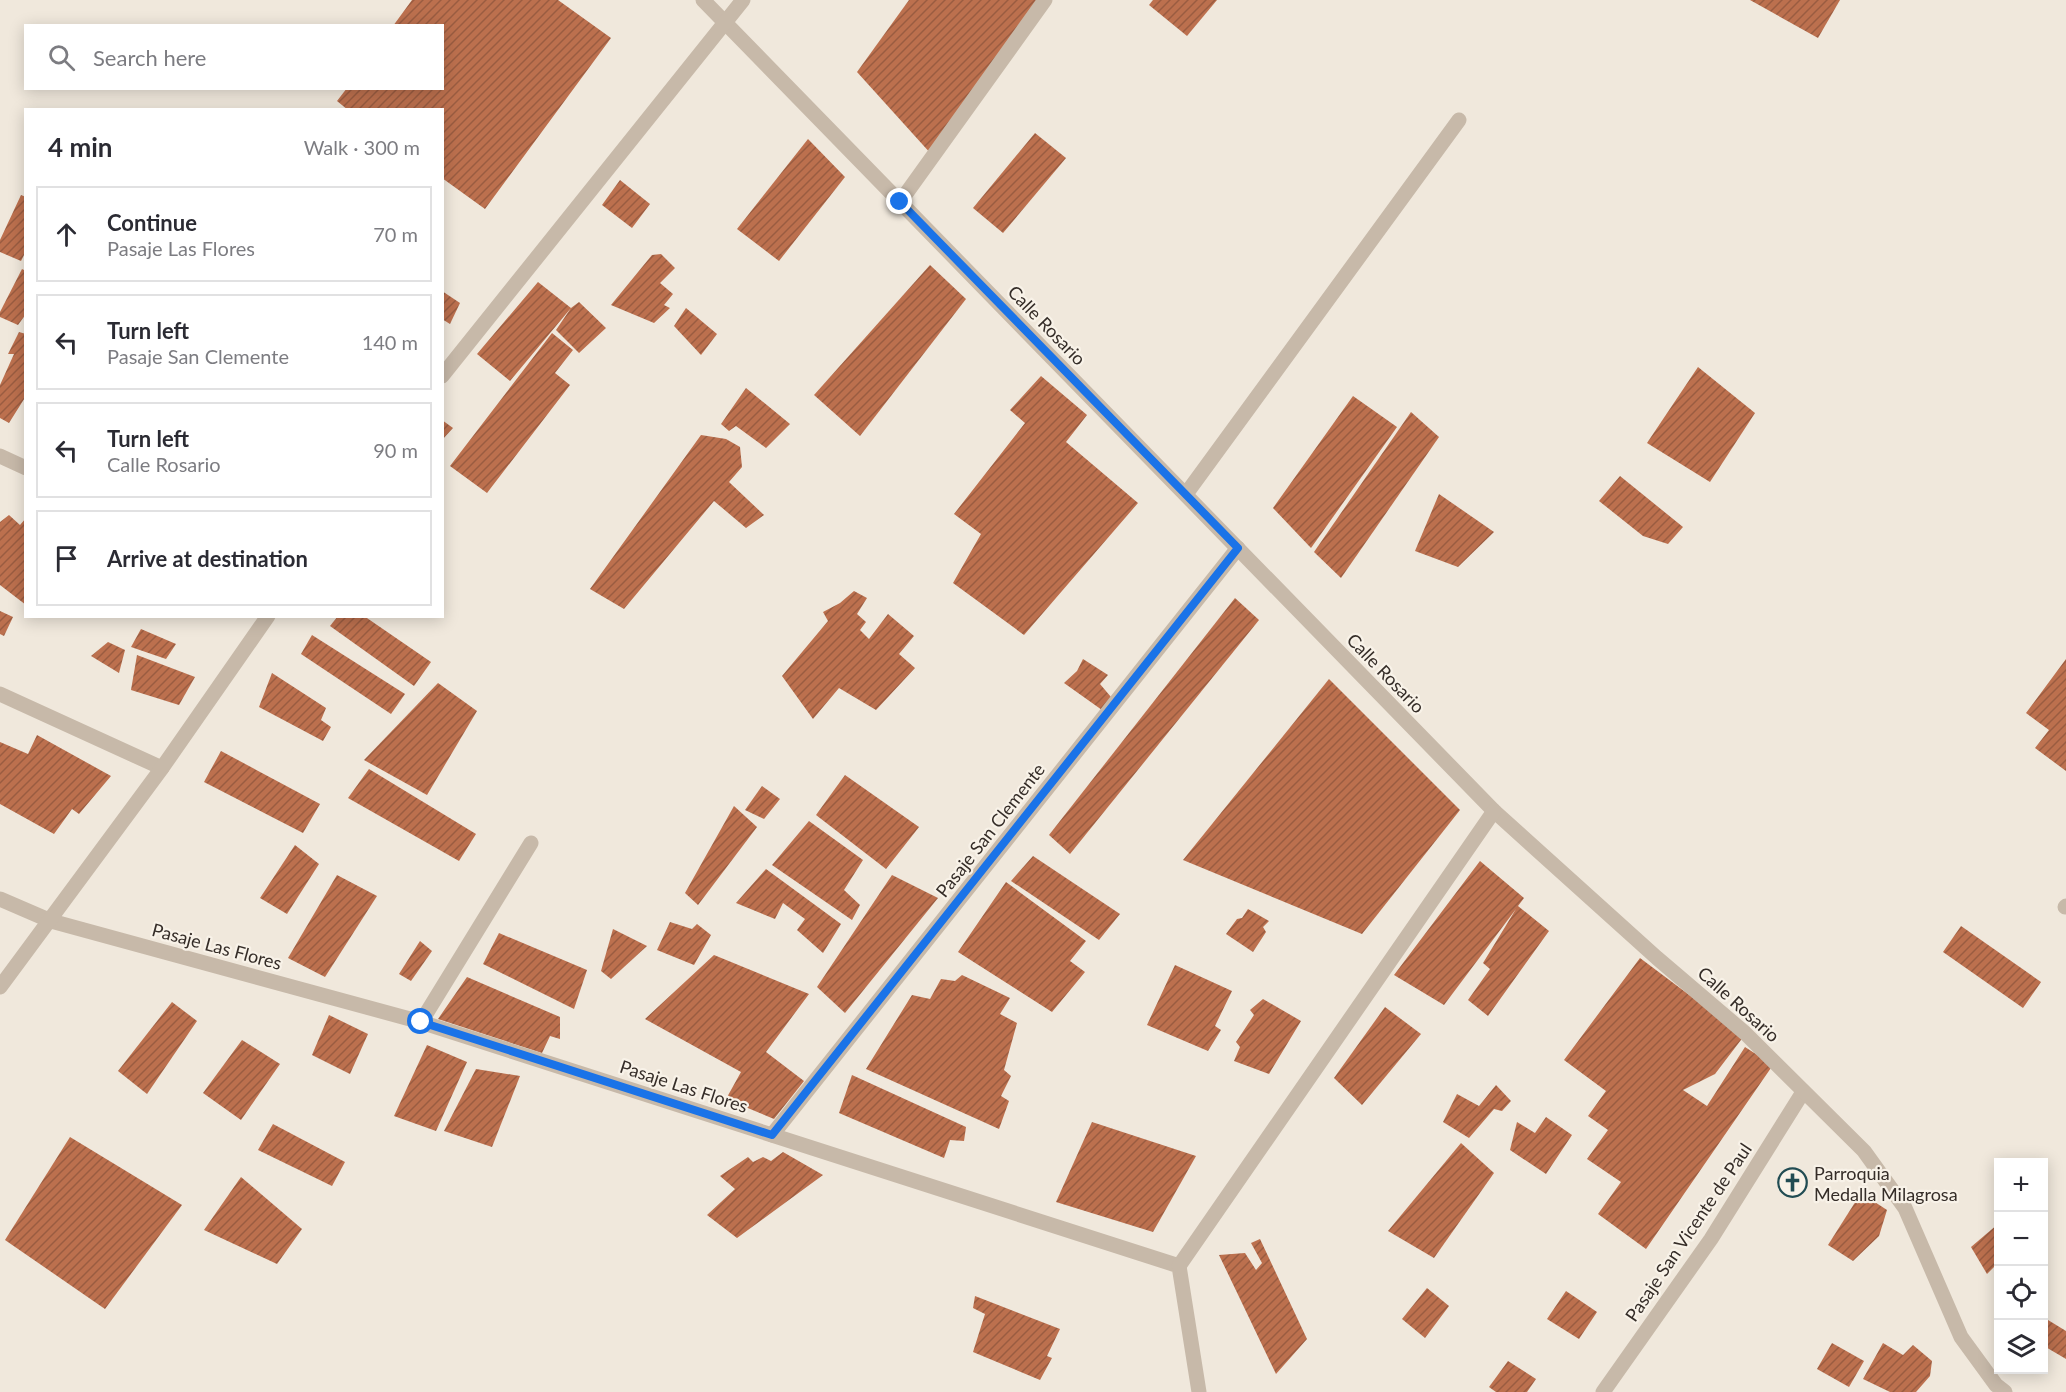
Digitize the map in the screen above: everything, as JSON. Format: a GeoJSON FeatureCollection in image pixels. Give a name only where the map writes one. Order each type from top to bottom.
{"type":"FeatureCollection","features":[{"type":"Feature","properties":{"kind":"street","name":"Calle Rosario"},"geometry":{"type":"LineString","coordinates":[[703,0],[1494,811],[1657,958],[1745,1033],[1864,1151],[1905,1208],[1961,1337],[1996,1384],[2005,1392]]}},
{"type":"Feature","properties":{"kind":"street"},"geometry":{"type":"LineString","coordinates":[[444,374],[743,0]]}},
{"type":"Feature","properties":{"kind":"street"},"geometry":{"type":"LineString","coordinates":[[900,202],[1045,0]]}},
{"type":"Feature","properties":{"kind":"street"},"geometry":{"type":"LineString","coordinates":[[1186,494],[1459,120]]}},
{"type":"Feature","properties":{"kind":"street"},"geometry":{"type":"LineString","coordinates":[[0,456],[24,467]]}},
{"type":"Feature","properties":{"kind":"street","name":"Pasaje San Clemente"},"geometry":{"type":"LineString","coordinates":[[772,1135],[1238,548]]}},
{"type":"Feature","properties":{"kind":"street"},"geometry":{"type":"LineString","coordinates":[[0,987],[162,768],[267,618]]}},
{"type":"Feature","properties":{"kind":"street"},"geometry":{"type":"LineString","coordinates":[[0,694],[162,768]]}},
{"type":"Feature","properties":{"kind":"street"},"geometry":{"type":"LineString","coordinates":[[1199,1392],[1179,1266],[1494,811]]}},
{"type":"Feature","properties":{"kind":"street"},"geometry":{"type":"LineString","coordinates":[[421,1022],[531,843]]}},
{"type":"Feature","properties":{"kind":"street","name":"Pasaje Las Flores"},"geometry":{"type":"LineString","coordinates":[[0,899],[51,921],[421,1022],[1179,1266]]}},
{"type":"Feature","properties":{"kind":"street","name":"Pasaje San Vicente de Paul"},"geometry":{"type":"LineString","coordinates":[[1603,1392],[1711,1239],[1803,1092]]}},
{"type":"Feature","properties":{"kind":"building"},"geometry":{"type":"Polygon","coordinates":[[[412,0],[558,0],[611,38],[485,209],[444,179],[444,108],[346,108],[337,101],[345,90],[444,90],[444,24],[394,24],[412,0]]]}},
{"type":"Feature","properties":{"kind":"building"},"geometry":{"type":"Polygon","coordinates":[[[909,0],[1042,0],[932,155],[857,72],[909,0]]]}},
{"type":"Feature","properties":{"kind":"building"},"geometry":{"type":"Polygon","coordinates":[[[1153,0],[1217,0],[1187,36],[1149,5],[1153,0]]]}},
{"type":"Feature","properties":{"kind":"building"},"geometry":{"type":"Polygon","coordinates":[[[1750,0],[1840,0],[1818,38],[1750,0]]]}},
{"type":"Feature","properties":{"kind":"building"},"geometry":{"type":"Polygon","coordinates":[[[1035,133],[1066,158],[1003,233],[973,208],[1035,133]]]}},
{"type":"Feature","properties":{"kind":"building"},"geometry":{"type":"Polygon","coordinates":[[[808,139],[845,177],[779,261],[737,229],[808,139]]]}},
{"type":"Feature","properties":{"kind":"building"},"geometry":{"type":"Polygon","coordinates":[[[620,180],[650,204],[632,228],[602,205],[620,180]]]}},
{"type":"Feature","properties":{"kind":"building"},"geometry":{"type":"Polygon","coordinates":[[[21,195],[24,196],[24,255],[21,261],[0,252],[0,240],[21,195]]]}},
{"type":"Feature","properties":{"kind":"building"},"geometry":{"type":"Polygon","coordinates":[[[661,254],[675,268],[660,283],[673,294],[664,305],[670,308],[654,323],[611,305],[652,255],[661,254]]]}},
{"type":"Feature","properties":{"kind":"building"},"geometry":{"type":"Polygon","coordinates":[[[930,265],[966,299],[860,436],[814,395],[930,265]]]}},
{"type":"Feature","properties":{"kind":"building"},"geometry":{"type":"Polygon","coordinates":[[[22,269],[24,270],[24,317],[18,325],[0,317],[0,312],[22,269]]]}},
{"type":"Feature","properties":{"kind":"building"},"geometry":{"type":"Polygon","coordinates":[[[538,282],[571,308],[510,381],[477,354],[538,282]]]}},
{"type":"Feature","properties":{"kind":"building"},"geometry":{"type":"Polygon","coordinates":[[[444,292],[460,303],[450,324],[444,320],[444,292]]]}},
{"type":"Feature","properties":{"kind":"building"},"geometry":{"type":"Polygon","coordinates":[[[579,302],[606,328],[579,353],[556,330],[571,308],[579,302]]]}},
{"type":"Feature","properties":{"kind":"building"},"geometry":{"type":"Polygon","coordinates":[[[686,308],[717,334],[701,355],[674,326],[686,308]]]}},
{"type":"Feature","properties":{"kind":"building"},"geometry":{"type":"Polygon","coordinates":[[[19,332],[24,333],[24,399],[9,423],[0,418],[0,385],[14,354],[8,354],[19,332]]]}},
{"type":"Feature","properties":{"kind":"building"},"geometry":{"type":"Polygon","coordinates":[[[552,333],[573,350],[555,373],[570,385],[487,493],[450,466],[552,333]]]}},
{"type":"Feature","properties":{"kind":"building"},"geometry":{"type":"Polygon","coordinates":[[[1698,367],[1755,413],[1710,482],[1647,443],[1698,367]]]}},
{"type":"Feature","properties":{"kind":"building"},"geometry":{"type":"Polygon","coordinates":[[[1041,376],[1087,415],[1066,442],[1138,503],[1024,635],[953,583],[981,534],[954,514],[1025,423],[1010,410],[1041,376]]]}},
{"type":"Feature","properties":{"kind":"building"},"geometry":{"type":"Polygon","coordinates":[[[746,388],[790,424],[766,448],[736,426],[729,431],[721,424],[746,388]]]}},
{"type":"Feature","properties":{"kind":"building"},"geometry":{"type":"Polygon","coordinates":[[[1353,396],[1397,427],[1311,548],[1273,508],[1353,396]]]}},
{"type":"Feature","properties":{"kind":"building"},"geometry":{"type":"Polygon","coordinates":[[[1411,412],[1439,437],[1341,578],[1314,552],[1411,412]]]}},
{"type":"Feature","properties":{"kind":"building"},"geometry":{"type":"Polygon","coordinates":[[[444,421],[453,428],[444,438],[444,421]]]}},
{"type":"Feature","properties":{"kind":"building"},"geometry":{"type":"Polygon","coordinates":[[[701,435],[726,439],[740,447],[742,467],[729,482],[764,515],[746,528],[714,501],[624,609],[590,589],[701,435]]]}},
{"type":"Feature","properties":{"kind":"building"},"geometry":{"type":"Polygon","coordinates":[[[1620,476],[1683,527],[1668,544],[1643,536],[1599,501],[1620,476]]]}},
{"type":"Feature","properties":{"kind":"building"},"geometry":{"type":"Polygon","coordinates":[[[1439,494],[1494,532],[1458,567],[1415,551],[1439,494]]]}},
{"type":"Feature","properties":{"kind":"building"},"geometry":{"type":"Polygon","coordinates":[[[9,515],[20,525],[24,520],[24,603],[0,585],[0,522],[9,515]]]}},
{"type":"Feature","properties":{"kind":"building"},"geometry":{"type":"Polygon","coordinates":[[[854,591],[867,598],[857,614],[866,622],[860,630],[869,639],[888,614],[914,636],[899,654],[915,668],[876,710],[839,688],[813,719],[782,676],[828,621],[823,612],[840,603],[854,591]]]}},
{"type":"Feature","properties":{"kind":"building"},"geometry":{"type":"Polygon","coordinates":[[[1235,598],[1259,620],[1070,854],[1049,835],[1235,598]]]}},
{"type":"Feature","properties":{"kind":"building"},"geometry":{"type":"Polygon","coordinates":[[[0,611],[13,617],[4,636],[0,634],[0,611]]]}},
{"type":"Feature","properties":{"kind":"building"},"geometry":{"type":"Polygon","coordinates":[[[336,618],[367,618],[431,662],[414,686],[330,626],[336,618]]]}},
{"type":"Feature","properties":{"kind":"building"},"geometry":{"type":"Polygon","coordinates":[[[141,629],[176,644],[166,659],[131,647],[141,629]]]}},
{"type":"Feature","properties":{"kind":"building"},"geometry":{"type":"Polygon","coordinates":[[[312,635],[405,694],[391,714],[301,654],[312,635]]]}},
{"type":"Feature","properties":{"kind":"building"},"geometry":{"type":"Polygon","coordinates":[[[108,642],[125,650],[119,673],[91,656],[108,642]]]}},
{"type":"Feature","properties":{"kind":"building"},"geometry":{"type":"Polygon","coordinates":[[[137,655],[195,677],[179,705],[131,690],[137,655]]]}},
{"type":"Feature","properties":{"kind":"building"},"geometry":{"type":"Polygon","coordinates":[[[1083,659],[1108,675],[1100,684],[1111,697],[1102,710],[1064,683],[1077,671],[1083,659]]]}},
{"type":"Feature","properties":{"kind":"building"},"geometry":{"type":"Polygon","coordinates":[[[2066,659],[2066,771],[2035,748],[2049,730],[2026,713],[2066,659]]]}},
{"type":"Feature","properties":{"kind":"building"},"geometry":{"type":"Polygon","coordinates":[[[272,673],[326,708],[321,720],[331,727],[323,741],[259,707],[272,673]]]}},
{"type":"Feature","properties":{"kind":"building"},"geometry":{"type":"Polygon","coordinates":[[[1329,679],[1460,810],[1362,934],[1183,860],[1329,679]]]}},
{"type":"Feature","properties":{"kind":"building"},"geometry":{"type":"Polygon","coordinates":[[[438,683],[477,711],[427,795],[364,760],[438,683]]]}},
{"type":"Feature","properties":{"kind":"building"},"geometry":{"type":"Polygon","coordinates":[[[37,735],[111,776],[79,814],[72,809],[54,834],[0,804],[0,742],[28,754],[37,735]]]}},
{"type":"Feature","properties":{"kind":"building"},"geometry":{"type":"Polygon","coordinates":[[[221,751],[320,804],[303,833],[204,782],[221,751]]]}},
{"type":"Feature","properties":{"kind":"building"},"geometry":{"type":"Polygon","coordinates":[[[369,769],[476,834],[459,861],[348,798],[369,769]]]}},
{"type":"Feature","properties":{"kind":"building"},"geometry":{"type":"Polygon","coordinates":[[[845,775],[919,827],[886,869],[816,815],[845,775]]]}},
{"type":"Feature","properties":{"kind":"building"},"geometry":{"type":"Polygon","coordinates":[[[762,786],[780,799],[764,819],[745,810],[762,786]]]}},
{"type":"Feature","properties":{"kind":"building"},"geometry":{"type":"Polygon","coordinates":[[[734,806],[757,827],[698,905],[685,893],[734,806]]]}},
{"type":"Feature","properties":{"kind":"building"},"geometry":{"type":"Polygon","coordinates":[[[809,821],[863,860],[844,890],[860,905],[852,920],[772,865],[809,821]]]}},
{"type":"Feature","properties":{"kind":"building"},"geometry":{"type":"Polygon","coordinates":[[[295,845],[319,864],[287,914],[260,898],[295,845]]]}},
{"type":"Feature","properties":{"kind":"building"},"geometry":{"type":"Polygon","coordinates":[[[1033,856],[1120,914],[1099,940],[1011,881],[1033,856]]]}},
{"type":"Feature","properties":{"kind":"building"},"geometry":{"type":"Polygon","coordinates":[[[1480,861],[1524,898],[1518,906],[1549,931],[1488,1016],[1468,1000],[1490,969],[1483,963],[1516,909],[1444,1005],[1394,975],[1480,861]]]}},
{"type":"Feature","properties":{"kind":"building"},"geometry":{"type":"Polygon","coordinates":[[[766,869],[841,924],[823,953],[797,930],[805,919],[783,903],[775,919],[736,903],[766,869]]]}},
{"type":"Feature","properties":{"kind":"building"},"geometry":{"type":"Polygon","coordinates":[[[337,875],[377,896],[325,977],[288,958],[337,875]]]}},
{"type":"Feature","properties":{"kind":"building"},"geometry":{"type":"Polygon","coordinates":[[[892,875],[938,898],[845,1013],[817,987],[892,875]]]}},
{"type":"Feature","properties":{"kind":"building"},"geometry":{"type":"Polygon","coordinates":[[[1006,882],[1086,941],[1070,961],[1085,972],[1052,1012],[958,952],[1006,882]]]}},
{"type":"Feature","properties":{"kind":"building"},"geometry":{"type":"Polygon","coordinates":[[[1248,909],[1269,921],[1263,927],[1266,932],[1253,952],[1226,934],[1248,909]]]}},
{"type":"Feature","properties":{"kind":"building"},"geometry":{"type":"Polygon","coordinates":[[[670,922],[692,929],[697,924],[711,935],[694,965],[657,950],[670,922]]]}},
{"type":"Feature","properties":{"kind":"building"},"geometry":{"type":"Polygon","coordinates":[[[1961,926],[2041,982],[2023,1008],[1943,952],[1961,926]]]}},
{"type":"Feature","properties":{"kind":"building"},"geometry":{"type":"Polygon","coordinates":[[[613,929],[647,946],[611,979],[601,971],[613,929]]]}},
{"type":"Feature","properties":{"kind":"building"},"geometry":{"type":"Polygon","coordinates":[[[499,933],[587,970],[574,1009],[483,964],[499,933]]]}},
{"type":"Feature","properties":{"kind":"building"},"geometry":{"type":"Polygon","coordinates":[[[420,941],[432,951],[411,981],[399,974],[420,941]]]}},
{"type":"Feature","properties":{"kind":"building"},"geometry":{"type":"Polygon","coordinates":[[[714,955],[809,994],[766,1052],[804,1081],[774,1119],[726,1099],[741,1072],[645,1019],[714,955]]]}},
{"type":"Feature","properties":{"kind":"building"},"geometry":{"type":"Polygon","coordinates":[[[1640,958],[1744,1036],[1715,1074],[1683,1090],[1707,1106],[1745,1047],[1773,1065],[1646,1249],[1598,1214],[1621,1182],[1587,1159],[1608,1130],[1588,1116],[1606,1091],[1564,1060],[1640,958]]]}},
{"type":"Feature","properties":{"kind":"building"},"geometry":{"type":"Polygon","coordinates":[[[1175,965],[1232,991],[1215,1026],[1221,1030],[1208,1051],[1147,1025],[1175,965]]]}},
{"type":"Feature","properties":{"kind":"building"},"geometry":{"type":"Polygon","coordinates":[[[962,975],[1010,998],[1000,1014],[1017,1023],[1004,1070],[1011,1076],[1001,1096],[1009,1101],[999,1129],[866,1069],[912,995],[930,999],[941,979],[955,981],[962,975]]]}},
{"type":"Feature","properties":{"kind":"building"},"geometry":{"type":"Polygon","coordinates":[[[467,977],[560,1017],[560,1039],[550,1036],[542,1053],[438,1019],[467,977]]]}},
{"type":"Feature","properties":{"kind":"building"},"geometry":{"type":"Polygon","coordinates":[[[1263,999],[1301,1021],[1269,1074],[1234,1061],[1240,1047],[1236,1042],[1254,1015],[1250,1010],[1263,999]]]}},
{"type":"Feature","properties":{"kind":"building"},"geometry":{"type":"Polygon","coordinates":[[[172,1002],[197,1021],[147,1094],[118,1071],[172,1002]]]}},
{"type":"Feature","properties":{"kind":"building"},"geometry":{"type":"Polygon","coordinates":[[[1385,1007],[1421,1034],[1362,1105],[1334,1078],[1385,1007]]]}},
{"type":"Feature","properties":{"kind":"building"},"geometry":{"type":"Polygon","coordinates":[[[329,1015],[368,1034],[350,1074],[312,1055],[329,1015]]]}},
{"type":"Feature","properties":{"kind":"building"},"geometry":{"type":"Polygon","coordinates":[[[242,1040],[280,1064],[241,1120],[203,1093],[242,1040]]]}},
{"type":"Feature","properties":{"kind":"building"},"geometry":{"type":"Polygon","coordinates":[[[427,1045],[467,1062],[436,1131],[394,1116],[427,1045]]]}},
{"type":"Feature","properties":{"kind":"building"},"geometry":{"type":"Polygon","coordinates":[[[476,1069],[520,1076],[492,1147],[444,1131],[476,1069]]]}},
{"type":"Feature","properties":{"kind":"building"},"geometry":{"type":"Polygon","coordinates":[[[852,1075],[966,1127],[964,1141],[950,1140],[944,1158],[839,1113],[852,1075]]]}},
{"type":"Feature","properties":{"kind":"building"},"geometry":{"type":"Polygon","coordinates":[[[1496,1085],[1511,1101],[1502,1111],[1494,1109],[1469,1138],[1443,1122],[1457,1094],[1479,1106],[1496,1085]]]}},
{"type":"Feature","properties":{"kind":"building"},"geometry":{"type":"Polygon","coordinates":[[[1546,1117],[1572,1135],[1546,1174],[1510,1150],[1517,1122],[1535,1133],[1546,1117]]]}},
{"type":"Feature","properties":{"kind":"building"},"geometry":{"type":"Polygon","coordinates":[[[1092,1122],[1196,1156],[1153,1232],[1056,1202],[1092,1122]]]}},
{"type":"Feature","properties":{"kind":"building"},"geometry":{"type":"Polygon","coordinates":[[[273,1124],[345,1162],[332,1186],[258,1150],[273,1124]]]}},
{"type":"Feature","properties":{"kind":"building"},"geometry":{"type":"Polygon","coordinates":[[[70,1137],[182,1205],[105,1309],[5,1240],[70,1137]]]}},
{"type":"Feature","properties":{"kind":"building"},"geometry":{"type":"Polygon","coordinates":[[[1461,1143],[1494,1173],[1434,1258],[1388,1231],[1461,1143]]]}},
{"type":"Feature","properties":{"kind":"building"},"geometry":{"type":"Polygon","coordinates":[[[783,1152],[823,1175],[737,1238],[707,1215],[735,1189],[720,1176],[748,1157],[753,1162],[763,1157],[771,1161],[783,1152]]]}},
{"type":"Feature","properties":{"kind":"building"},"geometry":{"type":"Polygon","coordinates":[[[241,1177],[302,1229],[277,1264],[204,1230],[241,1177]]]}},
{"type":"Feature","properties":{"kind":"building"},"geometry":{"type":"Polygon","coordinates":[[[1861,1193],[1887,1210],[1879,1236],[1853,1261],[1828,1245],[1861,1193]]]}},
{"type":"Feature","properties":{"kind":"building"},"geometry":{"type":"Polygon","coordinates":[[[1994,1227],[1994,1267],[1987,1274],[1971,1247],[1994,1227]]]}},
{"type":"Feature","properties":{"kind":"building"},"geometry":{"type":"Polygon","coordinates":[[[1260,1239],[1307,1339],[1276,1374],[1219,1255],[1245,1253],[1256,1270],[1262,1263],[1251,1243],[1260,1239]]]}},
{"type":"Feature","properties":{"kind":"building"},"geometry":{"type":"Polygon","coordinates":[[[1427,1288],[1449,1306],[1425,1338],[1402,1319],[1427,1288]]]}},
{"type":"Feature","properties":{"kind":"building"},"geometry":{"type":"Polygon","coordinates":[[[1566,1291],[1597,1312],[1579,1339],[1547,1319],[1566,1291]]]}},
{"type":"Feature","properties":{"kind":"building"},"geometry":{"type":"Polygon","coordinates":[[[975,1296],[1060,1329],[1047,1356],[1052,1358],[1040,1380],[973,1352],[985,1314],[973,1308],[975,1296]]]}},
{"type":"Feature","properties":{"kind":"building"},"geometry":{"type":"Polygon","coordinates":[[[2048,1320],[2066,1331],[2066,1359],[2048,1348],[2048,1320]]]}},
{"type":"Feature","properties":{"kind":"building"},"geometry":{"type":"Polygon","coordinates":[[[1832,1343],[1864,1361],[1849,1387],[1817,1369],[1832,1343]]]}},
{"type":"Feature","properties":{"kind":"building"},"geometry":{"type":"Polygon","coordinates":[[[1883,1343],[1903,1355],[1913,1345],[1932,1361],[1930,1376],[1916,1392],[1890,1392],[1863,1379],[1883,1343]]]}},
{"type":"Feature","properties":{"kind":"building"},"geometry":{"type":"Polygon","coordinates":[[[1508,1361],[1536,1379],[1527,1392],[1496,1392],[1489,1387],[1508,1361]]]}},
{"type":"Feature","properties":{"kind":"place","name":"Parroquia Medalla Milagrosa"},"geometry":{"type":"Point","coordinates":[1793,1183]}},
{"type":"Feature","properties":{"kind":"route"},"geometry":{"type":"LineString","coordinates":[[421,1022],[772,1135],[1238,548],[900,202]]}}]}
